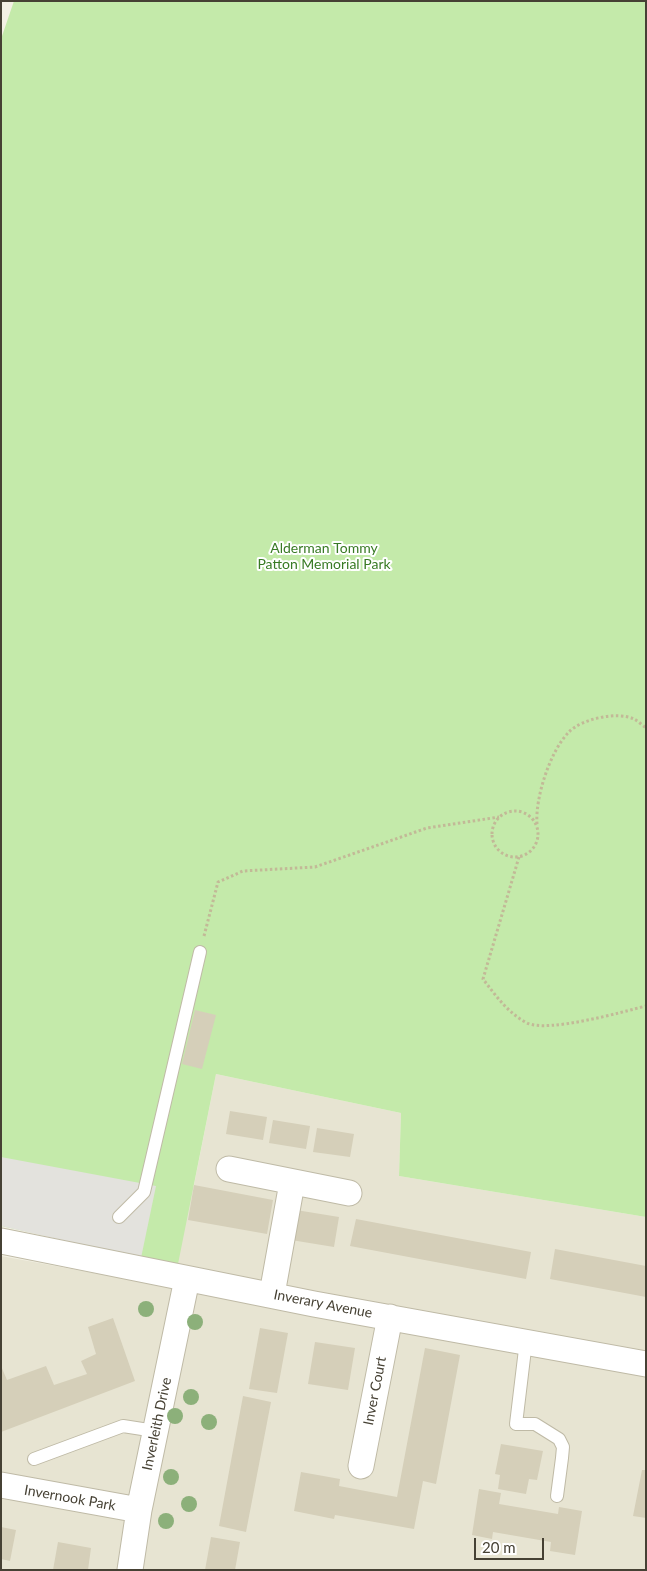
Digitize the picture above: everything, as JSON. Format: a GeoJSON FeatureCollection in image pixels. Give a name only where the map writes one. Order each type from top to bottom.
{"type":"FeatureCollection","features":[{"type":"Feature","properties":{"kind":"street"},"geometry":{"type":"LineString","coordinates":[[229,1169],[350,1193]]}},
{"type":"Feature","properties":{"kind":"street"},"geometry":{"type":"LineString","coordinates":[[272,1294],[292,1183]]}},
{"type":"Feature","properties":{"kind":"street","name":"Inverary Avenue"},"geometry":{"type":"LineString","coordinates":[[1,1241],[390,1317],[646,1364]]}},
{"type":"Feature","properties":{"kind":"street","name":"Inverleith Drive"},"geometry":{"type":"LineString","coordinates":[[130,1570],[139,1510],[187,1278]]}},
{"type":"Feature","properties":{"kind":"street","name":"Inver Court"},"geometry":{"type":"LineString","coordinates":[[361,1466],[390,1317]]}},
{"type":"Feature","properties":{"kind":"street","name":"Invernook Park"},"geometry":{"type":"LineString","coordinates":[[1,1485],[139,1510]]}},
{"type":"Feature","properties":{"kind":"lane"},"geometry":{"type":"LineString","coordinates":[[118,1217],[144,1192],[200,952]]}},
{"type":"Feature","properties":{"kind":"lane"},"geometry":{"type":"LineString","coordinates":[[526,1341],[516,1424],[535,1424],[559,1439],[563,1447],[557,1496]]}},
{"type":"Feature","properties":{"kind":"lane"},"geometry":{"type":"LineString","coordinates":[[34,1459],[123,1426],[155,1431]]}},
{"type":"Feature","properties":{"kind":"path"},"geometry":{"type":"LineString","coordinates":[[498,817],[492,830],[494,845],[505,855],[519,857],[532,851],[536,845],[539,831],[536,810],[553,755],[570,731],[600,716],[633,718],[646,728]]}},
{"type":"Feature","properties":{"kind":"path"},"geometry":{"type":"LineString","coordinates":[[200,952],[218,882],[243,871],[315,867],[427,828],[498,817],[505,812],[520,810],[533,818],[537,824]]}},
{"type":"Feature","properties":{"kind":"path"},"geometry":{"type":"LineString","coordinates":[[519,857],[483,979],[504,1007],[529,1024],[571,1024],[646,1006]]}},
{"type":"Feature","properties":{"kind":"shaded area"},"geometry":{"type":"Polygon","coordinates":[[[216,1074],[401,1113],[399,1176],[646,1217],[646,1570],[1,1570],[1,1256],[137,1281],[194,1185],[216,1074]]]}},
{"type":"Feature","properties":{"kind":"shaded area"},"geometry":{"type":"Polygon","coordinates":[[[1,1157],[156,1186],[141,1258],[1,1226],[1,1157]]]}},
{"type":"Feature","properties":{"kind":"green space","name":"Alderman Tommy Patton Memorial Park"},"geometry":{"type":"Polygon","coordinates":[[[14,1],[646,1],[646,1217],[399,1176],[401,1113],[216,1074],[178,1264],[1,1226],[1,39],[14,1]]]}},
{"type":"Feature","properties":{"kind":"building"},"geometry":{"type":"Polygon","coordinates":[[[195,1010],[216,1015],[202,1069],[182,1064],[195,1010]]]}},
{"type":"Feature","properties":{"kind":"building"},"geometry":{"type":"Polygon","coordinates":[[[230,1111],[267,1117],[263,1140],[226,1134],[230,1111]]]}},
{"type":"Feature","properties":{"kind":"building"},"geometry":{"type":"Polygon","coordinates":[[[273,1120],[310,1126],[306,1149],[269,1143],[273,1120]]]}},
{"type":"Feature","properties":{"kind":"building"},"geometry":{"type":"Polygon","coordinates":[[[317,1128],[354,1134],[350,1157],[313,1152],[317,1128]]]}},
{"type":"Feature","properties":{"kind":"building"},"geometry":{"type":"Polygon","coordinates":[[[194,1185],[273,1200],[267,1234],[188,1220],[194,1185]]]}},
{"type":"Feature","properties":{"kind":"building"},"geometry":{"type":"Polygon","coordinates":[[[296,1210],[339,1217],[334,1247],[291,1240],[296,1210]]]}},
{"type":"Feature","properties":{"kind":"building"},"geometry":{"type":"Polygon","coordinates":[[[356,1219],[531,1252],[526,1279],[350,1246],[356,1219]]]}},
{"type":"Feature","properties":{"kind":"building"},"geometry":{"type":"Polygon","coordinates":[[[555,1249],[646,1266],[646,1297],[550,1279],[555,1249]]]}},
{"type":"Feature","properties":{"kind":"building"},"geometry":{"type":"Polygon","coordinates":[[[113,1318],[135,1381],[1,1432],[1,1366],[7,1380],[46,1366],[54,1385],[87,1374],[81,1361],[96,1354],[88,1327],[113,1318]]]}},
{"type":"Feature","properties":{"kind":"building"},"geometry":{"type":"Polygon","coordinates":[[[260,1328],[288,1333],[277,1393],[249,1389],[260,1328]]]}},
{"type":"Feature","properties":{"kind":"building"},"geometry":{"type":"Polygon","coordinates":[[[315,1342],[355,1348],[348,1390],[308,1384],[315,1342]]]}},
{"type":"Feature","properties":{"kind":"building"},"geometry":{"type":"Polygon","coordinates":[[[425,1348],[460,1355],[436,1484],[423,1481],[414,1529],[335,1515],[334,1519],[294,1511],[301,1472],[340,1479],[339,1486],[397,1497],[425,1348]]]}},
{"type":"Feature","properties":{"kind":"building"},"geometry":{"type":"Polygon","coordinates":[[[243,1396],[271,1402],[246,1532],[219,1526],[243,1396]]]}},
{"type":"Feature","properties":{"kind":"building"},"geometry":{"type":"Polygon","coordinates":[[[501,1444],[543,1451],[537,1480],[529,1479],[526,1494],[498,1489],[500,1475],[495,1474],[501,1444]]]}},
{"type":"Feature","properties":{"kind":"building"},"geometry":{"type":"Polygon","coordinates":[[[642,1470],[646,1470],[646,1518],[633,1516],[642,1470]]]}},
{"type":"Feature","properties":{"kind":"building"},"geometry":{"type":"Polygon","coordinates":[[[479,1489],[501,1493],[499,1504],[558,1514],[559,1507],[582,1511],[575,1555],[550,1551],[551,1542],[493,1532],[492,1539],[472,1535],[479,1489]]]}},
{"type":"Feature","properties":{"kind":"building"},"geometry":{"type":"Polygon","coordinates":[[[1,1527],[16,1530],[10,1561],[1,1559],[1,1527]]]}},
{"type":"Feature","properties":{"kind":"building"},"geometry":{"type":"Polygon","coordinates":[[[211,1537],[240,1542],[235,1570],[205,1570],[211,1537]]]}},
{"type":"Feature","properties":{"kind":"building"},"geometry":{"type":"Polygon","coordinates":[[[58,1542],[91,1548],[88,1570],[53,1570],[58,1542]]]}}]}
